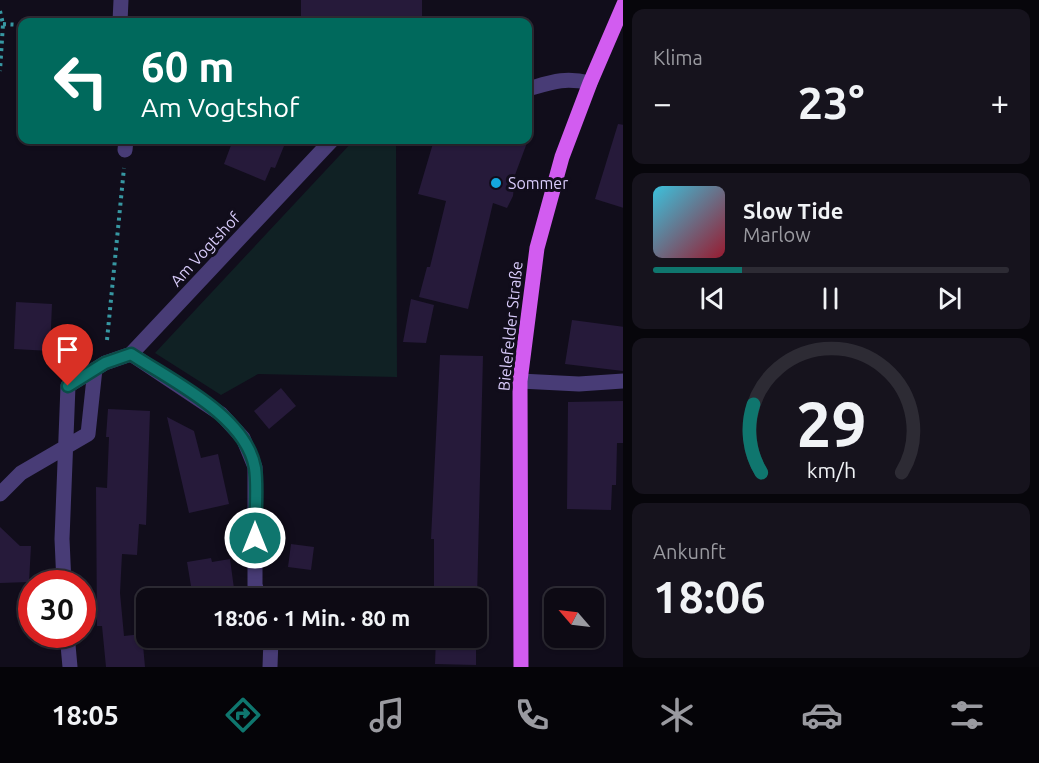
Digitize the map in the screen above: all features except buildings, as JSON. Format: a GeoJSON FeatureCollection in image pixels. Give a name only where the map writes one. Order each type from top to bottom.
{"type":"FeatureCollection","features":[{"type":"Feature","properties":{"kind":"main road","name":"Bielefelder Straße"},"geometry":{"type":"LineString","coordinates":[[520,667],[520,381],[537,248],[562,157],[590,83],[623,6]]}},
{"type":"Feature","properties":{"kind":"street"},"geometry":{"type":"LineString","coordinates":[[120,18],[121,0]]}},
{"type":"Feature","properties":{"kind":"street"},"geometry":{"type":"LineString","coordinates":[[532,88],[557,80],[573,79],[590,83]]}},
{"type":"Feature","properties":{"kind":"street","name":"Am Vogtshof"},"geometry":{"type":"LineString","coordinates":[[66,447],[68,386],[100,366],[131,354],[328,144]]}},
{"type":"Feature","properties":{"kind":"street"},"geometry":{"type":"LineString","coordinates":[[131,354],[221,414],[243,438],[255,467],[256,588]]}},
{"type":"Feature","properties":{"kind":"street"},"geometry":{"type":"LineString","coordinates":[[0,494],[21,473],[88,434],[100,366]]}},
{"type":"Feature","properties":{"kind":"street"},"geometry":{"type":"LineString","coordinates":[[520,381],[579,384],[623,381]]}},
{"type":"Feature","properties":{"kind":"street"},"geometry":{"type":"LineString","coordinates":[[63,570],[62,539],[66,447]]}},
{"type":"Feature","properties":{"kind":"street"},"geometry":{"type":"LineString","coordinates":[[68,648],[70,667]]}},
{"type":"Feature","properties":{"kind":"street"},"geometry":{"type":"LineString","coordinates":[[270,667],[271,648]]}},
{"type":"Feature","properties":{"kind":"path"},"geometry":{"type":"LineString","coordinates":[[0,11],[3,24],[0,71]]}},
{"type":"Feature","properties":{"kind":"path"},"geometry":{"type":"LineString","coordinates":[[3,24],[18,25]]}},
{"type":"Feature","properties":{"kind":"path"},"geometry":{"type":"LineString","coordinates":[[100,366],[126,145]]}},
{"type":"Feature","properties":{"kind":"shaded area"},"geometry":{"type":"Polygon","coordinates":[[[350,144],[396,144],[397,377],[258,374],[221,395],[155,353],[350,144]]]}},
{"type":"Feature","properties":{"kind":"place","name":"Sommer"},"geometry":{"type":"Point","coordinates":[496,183]}},
{"type":"Feature","properties":{"kind":"route"},"geometry":{"type":"LineString","coordinates":[[68,386],[105,363],[131,354],[221,414],[243,438],[255,467],[255,538]]}}]}
